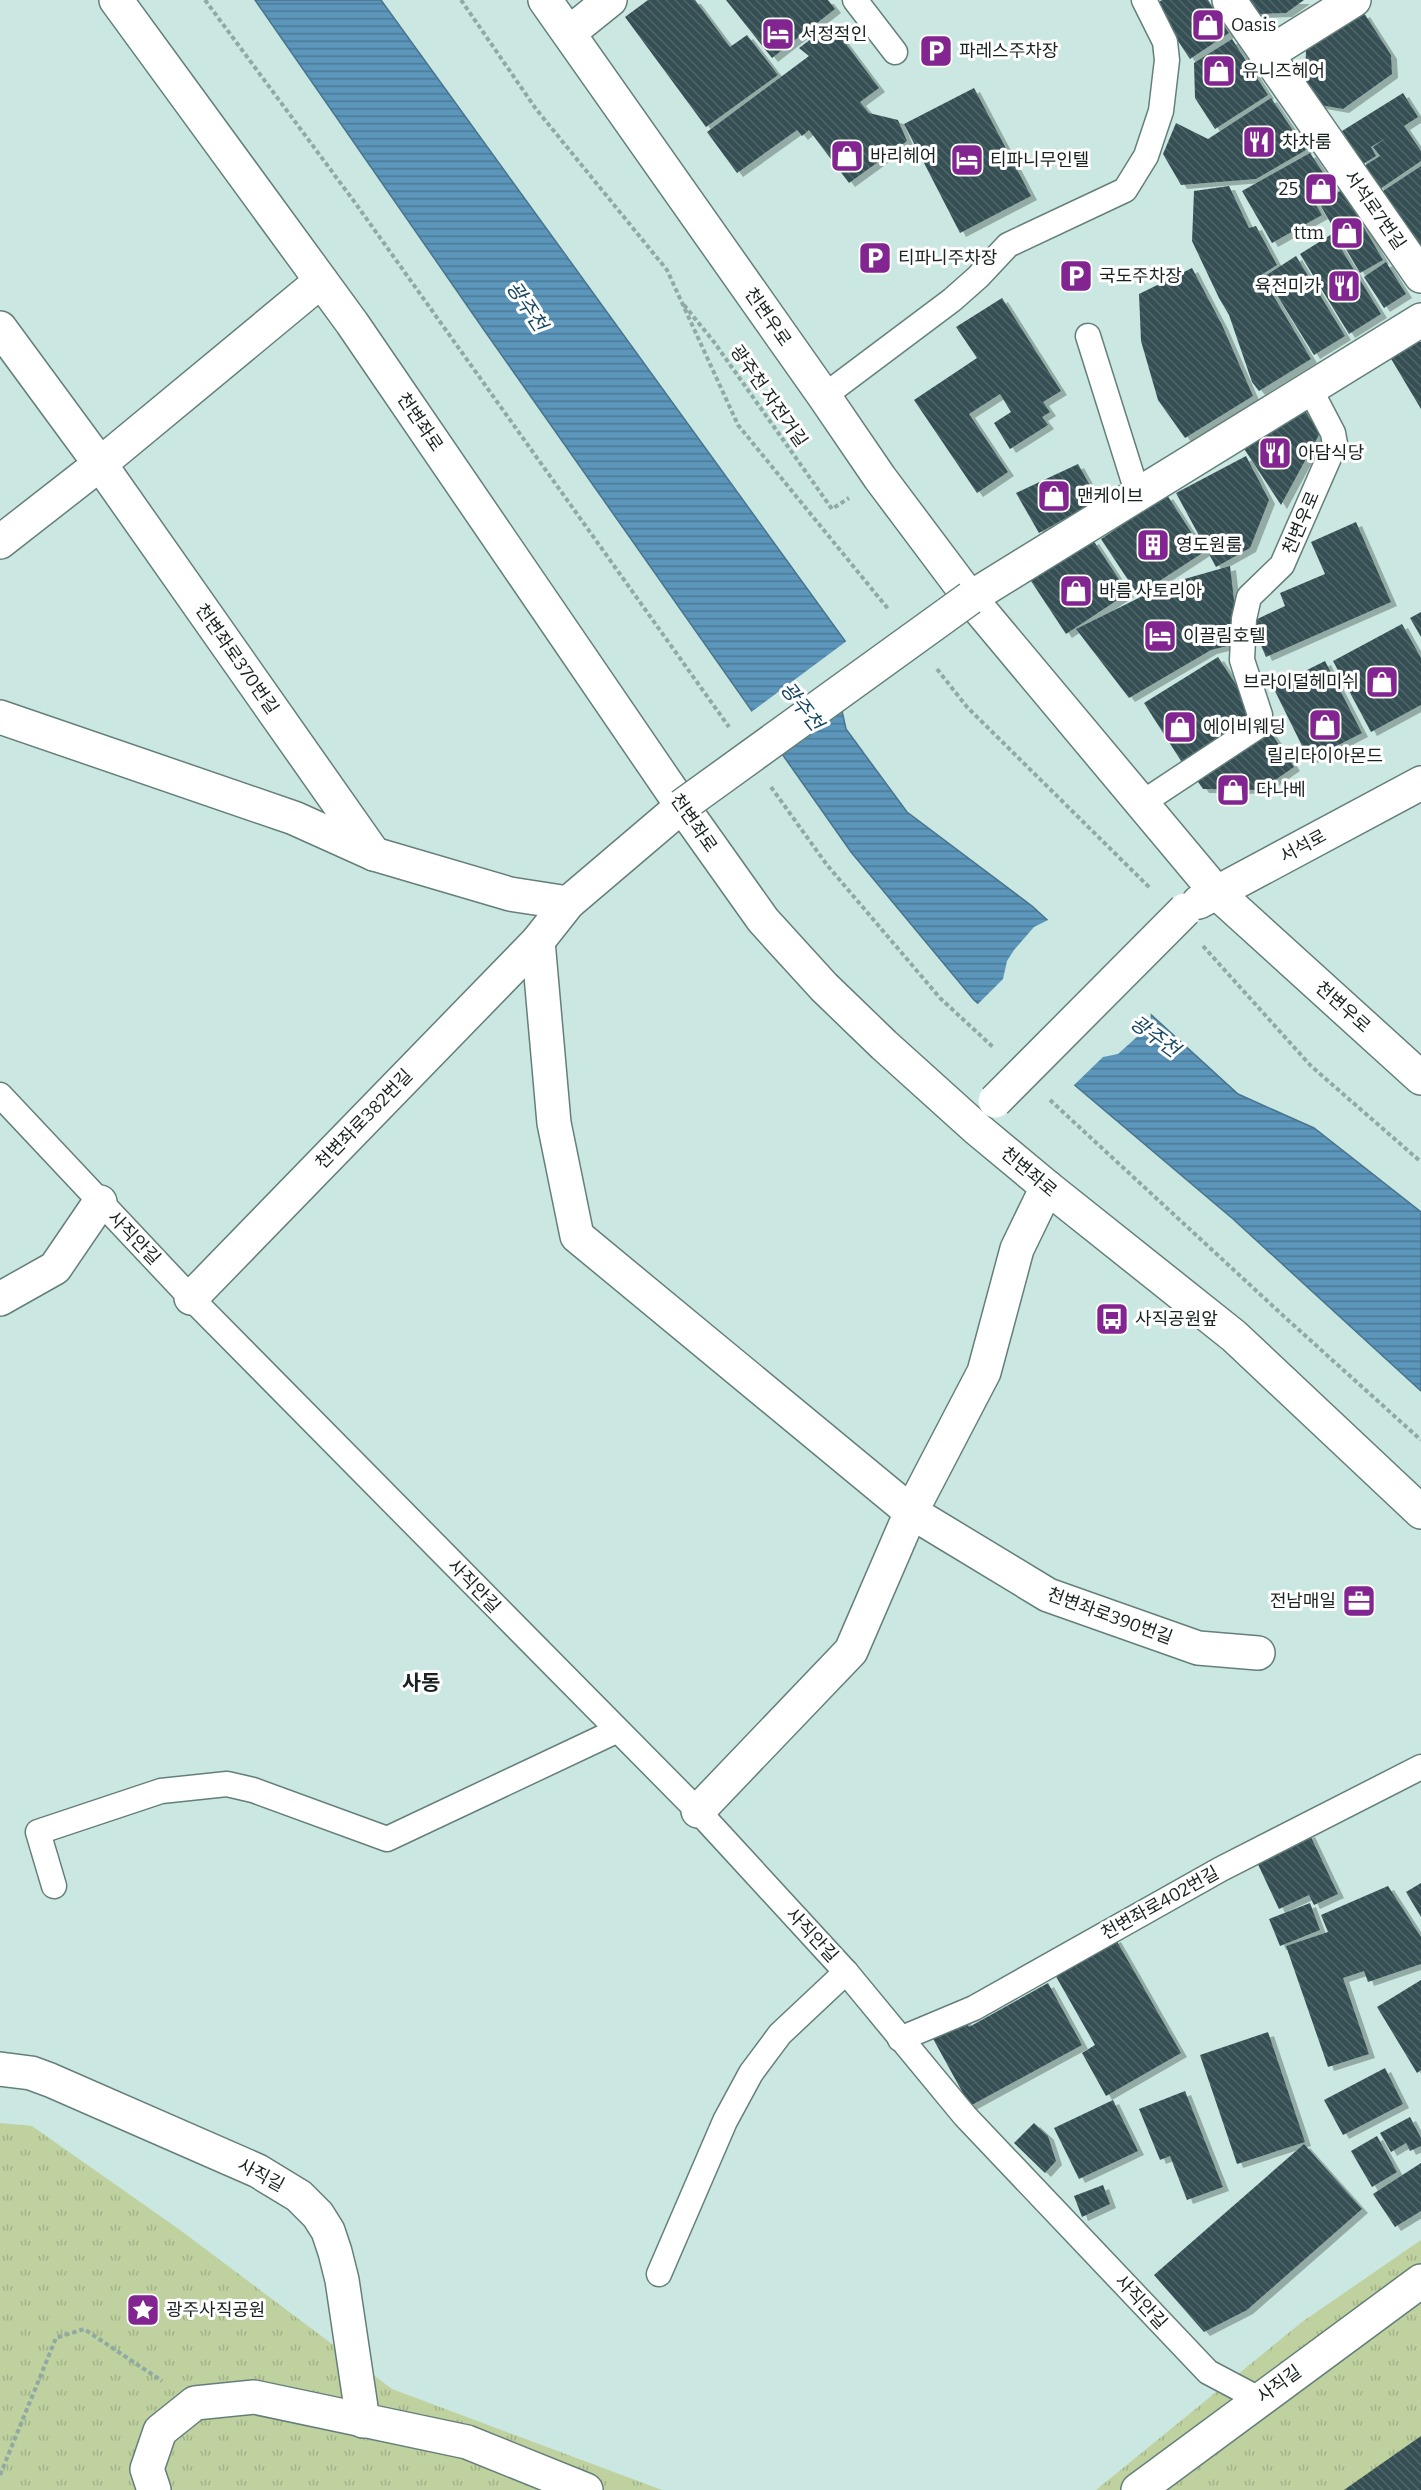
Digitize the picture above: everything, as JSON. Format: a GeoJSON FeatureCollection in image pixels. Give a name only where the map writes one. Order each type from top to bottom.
{"type":"FeatureCollection","features":[{"type":"Feature","properties":{"kind":"street","name":"천변좌로"},"geometry":{"type":"LineString","coordinates":[[116,0],[352,323],[682,806],[763,920],[816,979],[884,1045],[976,1128],[1234,1336],[1421,1512]]}},
{"type":"Feature","properties":{"kind":"street","name":"천변우로"},"geometry":{"type":"LineString","coordinates":[[545,0],[880,478],[970,598],[1216,892],[1421,1078]]}},
{"type":"Feature","properties":{"kind":"street"},"geometry":{"type":"LineString","coordinates":[[569,33],[610,0]]}},
{"type":"Feature","properties":{"kind":"street","name":"서석로7번길"},"geometry":{"type":"LineString","coordinates":[[1229,0],[1421,276]]}},
{"type":"Feature","properties":{"kind":"street"},"geometry":{"type":"LineString","coordinates":[[1266,55],[1354,0]]}},
{"type":"Feature","properties":{"kind":"street"},"geometry":{"type":"LineString","coordinates":[[0,542],[100,464],[321,281]]}},
{"type":"Feature","properties":{"kind":"street"},"geometry":{"type":"LineString","coordinates":[[970,598],[1421,320]]}},
{"type":"Feature","properties":{"kind":"street","name":"천변좌로370번길"},"geometry":{"type":"LineString","coordinates":[[0,328],[100,464],[374,854]]}},
{"type":"Feature","properties":{"kind":"street","name":"천변좌로382번길"},"geometry":{"type":"LineString","coordinates":[[191,1298],[538,941],[568,903],[682,806],[970,598]]}},
{"type":"Feature","properties":{"kind":"street"},"geometry":{"type":"LineString","coordinates":[[0,717],[294,818],[374,854],[510,894],[568,903]]}},
{"type":"Feature","properties":{"kind":"street","name":"서석로"},"geometry":{"type":"LineString","coordinates":[[976,1128],[995,1101],[1185,910],[1421,783]]}},
{"type":"Feature","properties":{"kind":"street","name":"천변좌로390번길"},"geometry":{"type":"LineString","coordinates":[[538,941],[554,1123],[577,1236],[911,1512],[1048,1595],[1198,1648],[1258,1653]]}},
{"type":"Feature","properties":{"kind":"street"},"geometry":{"type":"LineString","coordinates":[[698,1812],[851,1651],[911,1512],[984,1372],[1017,1249],[1047,1187]]}},
{"type":"Feature","properties":{"kind":"street","name":"사직안길"},"geometry":{"type":"LineString","coordinates":[[0,1299],[55,1268],[100,1202]]}},
{"type":"Feature","properties":{"kind":"street","name":"사직길"},"geometry":{"type":"LineString","coordinates":[[0,2069],[31,2073],[50,2080],[258,2171],[299,2196],[318,2215],[335,2252],[342,2280],[363,2421]]}},
{"type":"Feature","properties":{"kind":"street","name":"사직길"},"geometry":{"type":"LineString","coordinates":[[1138,2490],[1421,2281]]}},
{"type":"Feature","properties":{"kind":"street"},"geometry":{"type":"LineString","coordinates":[[154,2490],[147,2469],[160,2432],[195,2403],[254,2397],[467,2442],[586,2490]]}},
{"type":"Feature","properties":{"kind":"lane"},"geometry":{"type":"LineString","coordinates":[[855,0],[895,52]]}},
{"type":"Feature","properties":{"kind":"lane"},"geometry":{"type":"LineString","coordinates":[[824,396],[952,300],[978,277],[1008,245],[1125,190],[1146,156],[1161,111],[1167,60],[1165,42],[1144,0]]}},
{"type":"Feature","properties":{"kind":"lane"},"geometry":{"type":"LineString","coordinates":[[1088,336],[1138,495]]}},
{"type":"Feature","properties":{"kind":"lane","name":"천변우로"},"geometry":{"type":"LineString","coordinates":[[1142,803],[1257,727],[1260,715],[1242,660],[1244,619],[1250,597],[1282,566],[1335,444],[1333,433],[1310,389]]}},
{"type":"Feature","properties":{"kind":"lane","name":"사직안길"},"geometry":{"type":"LineString","coordinates":[[0,1095],[191,1298],[698,1812],[846,1972],[965,2116],[1208,2372],[1259,2399]]}},
{"type":"Feature","properties":{"kind":"lane"},"geometry":{"type":"LineString","coordinates":[[54,1886],[38,1832],[161,1791],[226,1784],[253,1790],[387,1839],[616,1731]]}},
{"type":"Feature","properties":{"kind":"lane","name":"천변좌로402번길"},"geometry":{"type":"LineString","coordinates":[[900,2039],[974,2008],[1221,1869],[1421,1767]]}},
{"type":"Feature","properties":{"kind":"lane","name":"사직안길"},"geometry":{"type":"LineString","coordinates":[[659,2274],[725,2121],[751,2073],[780,2034],[846,1972]]}},
{"type":"Feature","properties":{"kind":"path","name":"광주천 자전거길"},"geometry":{"type":"LineString","coordinates":[[680,300],[714,342],[832,509]]}},
{"type":"Feature","properties":{"kind":"path"},"geometry":{"type":"LineString","coordinates":[[0,2475],[56,2338],[84,2329],[195,2403]]}},
{"type":"Feature","properties":{"kind":"green space","name":"광주사직공원"},"geometry":{"type":"Polygon","coordinates":[[[0,2123],[32,2126],[180,2230],[392,2389],[662,2490],[0,2490],[0,2123]]]}},
{"type":"Feature","properties":{"kind":"green space"},"geometry":{"type":"Polygon","coordinates":[[[1421,2240],[1421,2490],[1096,2490],[1302,2322],[1421,2240]]]}},
{"type":"Feature","properties":{"kind":"water","name":"광주천"},"geometry":{"type":"Polygon","coordinates":[[[255,0],[381,0],[848,645],[850,664],[842,711],[846,729],[907,812],[1032,906],[1238,1094],[1314,1128],[1421,1212],[1421,1391],[1233,1219],[974,1000],[851,852],[255,0]]]}},
{"type":"Feature","properties":{"kind":"pier"},"geometry":{"type":"Polygon","coordinates":[[[848,640],[851,644],[853,664],[774,747],[750,713],[848,640]]]}},
{"type":"Feature","properties":{"kind":"pier"},"geometry":{"type":"Polygon","coordinates":[[[1051,920],[1151,1011],[1150,1025],[1118,1054],[1103,1057],[1072,1087],[976,1006],[1003,979],[1007,961],[1014,950],[1034,927],[1051,920]]]}},
{"type":"Feature","properties":{"kind":"building"},"geometry":{"type":"Polygon","coordinates":[[[648,0],[695,0],[730,47],[747,35],[778,75],[706,127],[625,17],[648,0]]]}},
{"type":"Feature","properties":{"kind":"building","name":"서정적인"},"geometry":{"type":"Polygon","coordinates":[[[726,0],[828,0],[835,9],[772,58],[726,0]]]}},
{"type":"Feature","properties":{"kind":"building"},"geometry":{"type":"Polygon","coordinates":[[[1162,0],[1208,0],[1229,33],[1190,59],[1154,5],[1162,0]]]}},
{"type":"Feature","properties":{"kind":"building"},"geometry":{"type":"Polygon","coordinates":[[[1246,0],[1304,0],[1286,13],[1256,14],[1246,0]]]}},
{"type":"Feature","properties":{"kind":"building"},"geometry":{"type":"Polygon","coordinates":[[[1364,13],[1391,55],[1392,74],[1343,109],[1320,105],[1305,81],[1306,50],[1364,13]]]}},
{"type":"Feature","properties":{"kind":"building"},"geometry":{"type":"Polygon","coordinates":[[[831,24],[879,88],[860,102],[869,113],[898,120],[907,141],[849,183],[809,130],[802,136],[797,130],[737,173],[707,132],[809,56],[799,48],[831,24]]]}},
{"type":"Feature","properties":{"kind":"building"},"geometry":{"type":"Polygon","coordinates":[[[1232,39],[1268,95],[1215,129],[1195,98],[1194,63],[1232,39]]]}},
{"type":"Feature","properties":{"kind":"building","name":"티파니무인텔"},"geometry":{"type":"Polygon","coordinates":[[[974,88],[1031,196],[960,233],[904,124],[974,88]]]}},
{"type":"Feature","properties":{"kind":"building"},"geometry":{"type":"Polygon","coordinates":[[[1403,93],[1418,117],[1404,126],[1421,151],[1421,161],[1380,189],[1364,166],[1380,156],[1373,147],[1386,138],[1371,147],[1376,156],[1363,164],[1342,131],[1403,93]]]}},
{"type":"Feature","properties":{"kind":"building"},"geometry":{"type":"Polygon","coordinates":[[[1271,98],[1306,150],[1256,179],[1181,185],[1163,154],[1176,123],[1208,139],[1271,98]]]}},
{"type":"Feature","properties":{"kind":"building"},"geometry":{"type":"Polygon","coordinates":[[[1310,153],[1334,189],[1313,200],[1322,215],[1272,243],[1242,191],[1310,153]]]}},
{"type":"Feature","properties":{"kind":"building"},"geometry":{"type":"Polygon","coordinates":[[[1421,166],[1421,256],[1380,193],[1421,166]]]}},
{"type":"Feature","properties":{"kind":"building"},"geometry":{"type":"Polygon","coordinates":[[[1229,186],[1249,228],[1256,226],[1277,265],[1261,275],[1311,359],[1259,391],[1252,382],[1229,315],[1192,241],[1194,191],[1229,186]]]}},
{"type":"Feature","properties":{"kind":"building"},"geometry":{"type":"Polygon","coordinates":[[[1342,190],[1383,260],[1360,273],[1319,203],[1342,190]]]}},
{"type":"Feature","properties":{"kind":"building"},"geometry":{"type":"Polygon","coordinates":[[[1332,234],[1381,314],[1349,334],[1300,254],[1332,234]]]}},
{"type":"Feature","properties":{"kind":"building"},"geometry":{"type":"Polygon","coordinates":[[[1296,256],[1345,336],[1314,355],[1265,276],[1296,256]]]}},
{"type":"Feature","properties":{"kind":"building"},"geometry":{"type":"Polygon","coordinates":[[[1386,262],[1406,294],[1384,308],[1364,277],[1386,262]]]}},
{"type":"Feature","properties":{"kind":"building"},"geometry":{"type":"Polygon","coordinates":[[[1192,268],[1222,325],[1253,396],[1185,438],[1158,400],[1141,341],[1139,294],[1192,268]]]}},
{"type":"Feature","properties":{"kind":"building"},"geometry":{"type":"Polygon","coordinates":[[[1002,298],[1061,391],[1043,402],[1050,412],[1042,417],[1048,425],[1010,449],[994,423],[1011,412],[1000,394],[969,414],[1008,472],[977,493],[914,400],[977,358],[956,327],[1002,298]]]}},
{"type":"Feature","properties":{"kind":"building"},"geometry":{"type":"Polygon","coordinates":[[[1415,341],[1421,342],[1421,409],[1390,357],[1415,341]]]}},
{"type":"Feature","properties":{"kind":"building"},"geometry":{"type":"Polygon","coordinates":[[[1301,405],[1320,433],[1281,505],[1241,444],[1301,405]]]}},
{"type":"Feature","properties":{"kind":"building"},"geometry":{"type":"Polygon","coordinates":[[[1246,456],[1269,500],[1250,548],[1216,567],[1176,493],[1246,456]]]}},
{"type":"Feature","properties":{"kind":"building"},"geometry":{"type":"Polygon","coordinates":[[[1078,464],[1098,500],[1039,533],[1016,493],[1078,464]]]}},
{"type":"Feature","properties":{"kind":"building","name":"영도원룸"},"geometry":{"type":"Polygon","coordinates":[[[1167,495],[1204,552],[1138,595],[1101,539],[1167,495]]]}},
{"type":"Feature","properties":{"kind":"building","name":"이끌림호텔"},"geometry":{"type":"Polygon","coordinates":[[[1356,522],[1391,602],[1266,657],[1251,622],[1285,606],[1280,593],[1325,574],[1311,542],[1356,522]]]}},
{"type":"Feature","properties":{"kind":"building"},"geometry":{"type":"Polygon","coordinates":[[[1093,540],[1128,593],[1066,634],[1031,581],[1093,540]]]}},
{"type":"Feature","properties":{"kind":"building","name":"이끌림호텔"},"geometry":{"type":"Polygon","coordinates":[[[1230,566],[1239,643],[1211,650],[1129,698],[1076,629],[1167,584],[1230,566]]]}},
{"type":"Feature","properties":{"kind":"building"},"geometry":{"type":"Polygon","coordinates":[[[1421,612],[1421,637],[1410,618],[1421,612]]]}},
{"type":"Feature","properties":{"kind":"building"},"geometry":{"type":"Polygon","coordinates":[[[1402,624],[1421,658],[1421,705],[1371,732],[1333,661],[1402,624]]]}},
{"type":"Feature","properties":{"kind":"building"},"geometry":{"type":"Polygon","coordinates":[[[1218,657],[1257,717],[1183,764],[1144,703],[1218,657]]]}},
{"type":"Feature","properties":{"kind":"building"},"geometry":{"type":"Polygon","coordinates":[[[1325,661],[1362,733],[1309,760],[1273,687],[1325,661]]]}},
{"type":"Feature","properties":{"kind":"building"},"geometry":{"type":"Polygon","coordinates":[[[1267,727],[1294,767],[1261,790],[1203,789],[1194,776],[1267,727]]]}},
{"type":"Feature","properties":{"kind":"building"},"geometry":{"type":"Polygon","coordinates":[[[1309,1833],[1338,1894],[1314,1905],[1309,1895],[1279,1909],[1255,1858],[1309,1833]]]}},
{"type":"Feature","properties":{"kind":"building"},"geometry":{"type":"Polygon","coordinates":[[[1421,1883],[1421,1917],[1406,1892],[1421,1883]]]}},
{"type":"Feature","properties":{"kind":"building"},"geometry":{"type":"Polygon","coordinates":[[[1388,1886],[1421,1937],[1421,1964],[1368,1982],[1364,1971],[1343,1978],[1369,2054],[1328,2067],[1286,1946],[1328,1932],[1321,1915],[1388,1886]]]}},
{"type":"Feature","properties":{"kind":"building"},"geometry":{"type":"Polygon","coordinates":[[[1310,1903],[1320,1930],[1280,1946],[1269,1919],[1310,1903]]]}},
{"type":"Feature","properties":{"kind":"building"},"geometry":{"type":"Polygon","coordinates":[[[1115,1938],[1181,2053],[1106,2096],[1082,2053],[1095,2045],[1054,1973],[1115,1938]]]}},
{"type":"Feature","properties":{"kind":"building"},"geometry":{"type":"Polygon","coordinates":[[[1421,1980],[1421,2070],[1417,2073],[1377,2007],[1421,1980]]]}},
{"type":"Feature","properties":{"kind":"building"},"geometry":{"type":"Polygon","coordinates":[[[1048,1983],[1082,2045],[970,2106],[931,2035],[963,2017],[969,2027],[1048,1983]]]}},
{"type":"Feature","properties":{"kind":"building"},"geometry":{"type":"Polygon","coordinates":[[[1268,2032],[1305,2142],[1237,2164],[1200,2055],[1268,2032]]]}},
{"type":"Feature","properties":{"kind":"building"},"geometry":{"type":"Polygon","coordinates":[[[1385,2068],[1403,2104],[1343,2135],[1324,2100],[1385,2068]]]}},
{"type":"Feature","properties":{"kind":"building"},"geometry":{"type":"Polygon","coordinates":[[[1185,2091],[1223,2187],[1187,2200],[1170,2156],[1160,2160],[1139,2109],[1185,2091]]]}},
{"type":"Feature","properties":{"kind":"building"},"geometry":{"type":"Polygon","coordinates":[[[1113,2100],[1138,2151],[1079,2179],[1054,2128],[1113,2100]]]}},
{"type":"Feature","properties":{"kind":"building"},"geometry":{"type":"Polygon","coordinates":[[[1410,2117],[1421,2138],[1421,2146],[1410,2151],[1406,2143],[1391,2152],[1380,2133],[1410,2117]]]}},
{"type":"Feature","properties":{"kind":"building"},"geometry":{"type":"Polygon","coordinates":[[[1034,2123],[1048,2136],[1056,2161],[1045,2173],[1014,2143],[1034,2123]]]}},
{"type":"Feature","properties":{"kind":"building"},"geometry":{"type":"Polygon","coordinates":[[[1377,2136],[1397,2172],[1372,2187],[1351,2151],[1377,2136]]]}},
{"type":"Feature","properties":{"kind":"building"},"geometry":{"type":"Polygon","coordinates":[[[1304,2144],[1362,2209],[1247,2310],[1204,2332],[1154,2275],[1304,2144]]]}},
{"type":"Feature","properties":{"kind":"building"},"geometry":{"type":"Polygon","coordinates":[[[1421,2163],[1421,2211],[1395,2227],[1373,2194],[1421,2163]]]}},
{"type":"Feature","properties":{"kind":"building"},"geometry":{"type":"Polygon","coordinates":[[[1103,2185],[1110,2204],[1082,2217],[1074,2196],[1103,2185]]]}},
{"type":"Feature","properties":{"kind":"building"},"geometry":{"type":"Polygon","coordinates":[[[1421,2436],[1421,2490],[1344,2490],[1421,2436]]]}},
{"type":"Feature","properties":{"kind":"place","name":"Oasis"},"geometry":{"type":"Point","coordinates":[1208,25]}},
{"type":"Feature","properties":{"kind":"place","name":"서정적인"},"geometry":{"type":"Point","coordinates":[778,34]}},
{"type":"Feature","properties":{"kind":"place","name":"파레스주차장"},"geometry":{"type":"Point","coordinates":[936,51]}},
{"type":"Feature","properties":{"kind":"place","name":"유니즈헤어"},"geometry":{"type":"Point","coordinates":[1219,71]}},
{"type":"Feature","properties":{"kind":"place","name":"차차룸"},"geometry":{"type":"Point","coordinates":[1259,142]}},
{"type":"Feature","properties":{"kind":"place","name":"바리헤어"},"geometry":{"type":"Point","coordinates":[847,156]}},
{"type":"Feature","properties":{"kind":"place","name":"티파니무인텔"},"geometry":{"type":"Point","coordinates":[967,160]}},
{"type":"Feature","properties":{"kind":"place","name":"25"},"geometry":{"type":"Point","coordinates":[1321,189]}},
{"type":"Feature","properties":{"kind":"place","name":"ttm"},"geometry":{"type":"Point","coordinates":[1347,233]}},
{"type":"Feature","properties":{"kind":"place","name":"티파니주차장"},"geometry":{"type":"Point","coordinates":[875,258]}},
{"type":"Feature","properties":{"kind":"place","name":"국도주차장"},"geometry":{"type":"Point","coordinates":[1076,276]}},
{"type":"Feature","properties":{"kind":"place","name":"육전미가"},"geometry":{"type":"Point","coordinates":[1344,286]}},
{"type":"Feature","properties":{"kind":"place","name":"아담식당"},"geometry":{"type":"Point","coordinates":[1275,453]}},
{"type":"Feature","properties":{"kind":"place","name":"맨케이브"},"geometry":{"type":"Point","coordinates":[1054,496]}},
{"type":"Feature","properties":{"kind":"place","name":"영도원룸"},"geometry":{"type":"Point","coordinates":[1153,545]}},
{"type":"Feature","properties":{"kind":"place","name":"바름 사토리아"},"geometry":{"type":"Point","coordinates":[1076,591]}},
{"type":"Feature","properties":{"kind":"place","name":"이끌림호텔"},"geometry":{"type":"Point","coordinates":[1160,636]}},
{"type":"Feature","properties":{"kind":"place","name":"브라이덜헤미쉬"},"geometry":{"type":"Point","coordinates":[1382,682]}},
{"type":"Feature","properties":{"kind":"place","name":"릴리다이아몬드"},"geometry":{"type":"Point","coordinates":[1325,725]}},
{"type":"Feature","properties":{"kind":"place","name":"에이비웨딩"},"geometry":{"type":"Point","coordinates":[1180,727]}},
{"type":"Feature","properties":{"kind":"place","name":"다나베"},"geometry":{"type":"Point","coordinates":[1233,790]}},
{"type":"Feature","properties":{"kind":"place","name":"사직공원앞"},"geometry":{"type":"Point","coordinates":[1112,1319]}},
{"type":"Feature","properties":{"kind":"place","name":"전남매일"},"geometry":{"type":"Point","coordinates":[1359,1601]}},
{"type":"Feature","properties":{"kind":"place","name":"광주사직공원"},"geometry":{"type":"Point","coordinates":[143,2310]}},
{"type":"Feature","properties":{"kind":"district","name":"사동"},"geometry":{"type":"Point","coordinates":[421,1683]}}]}
